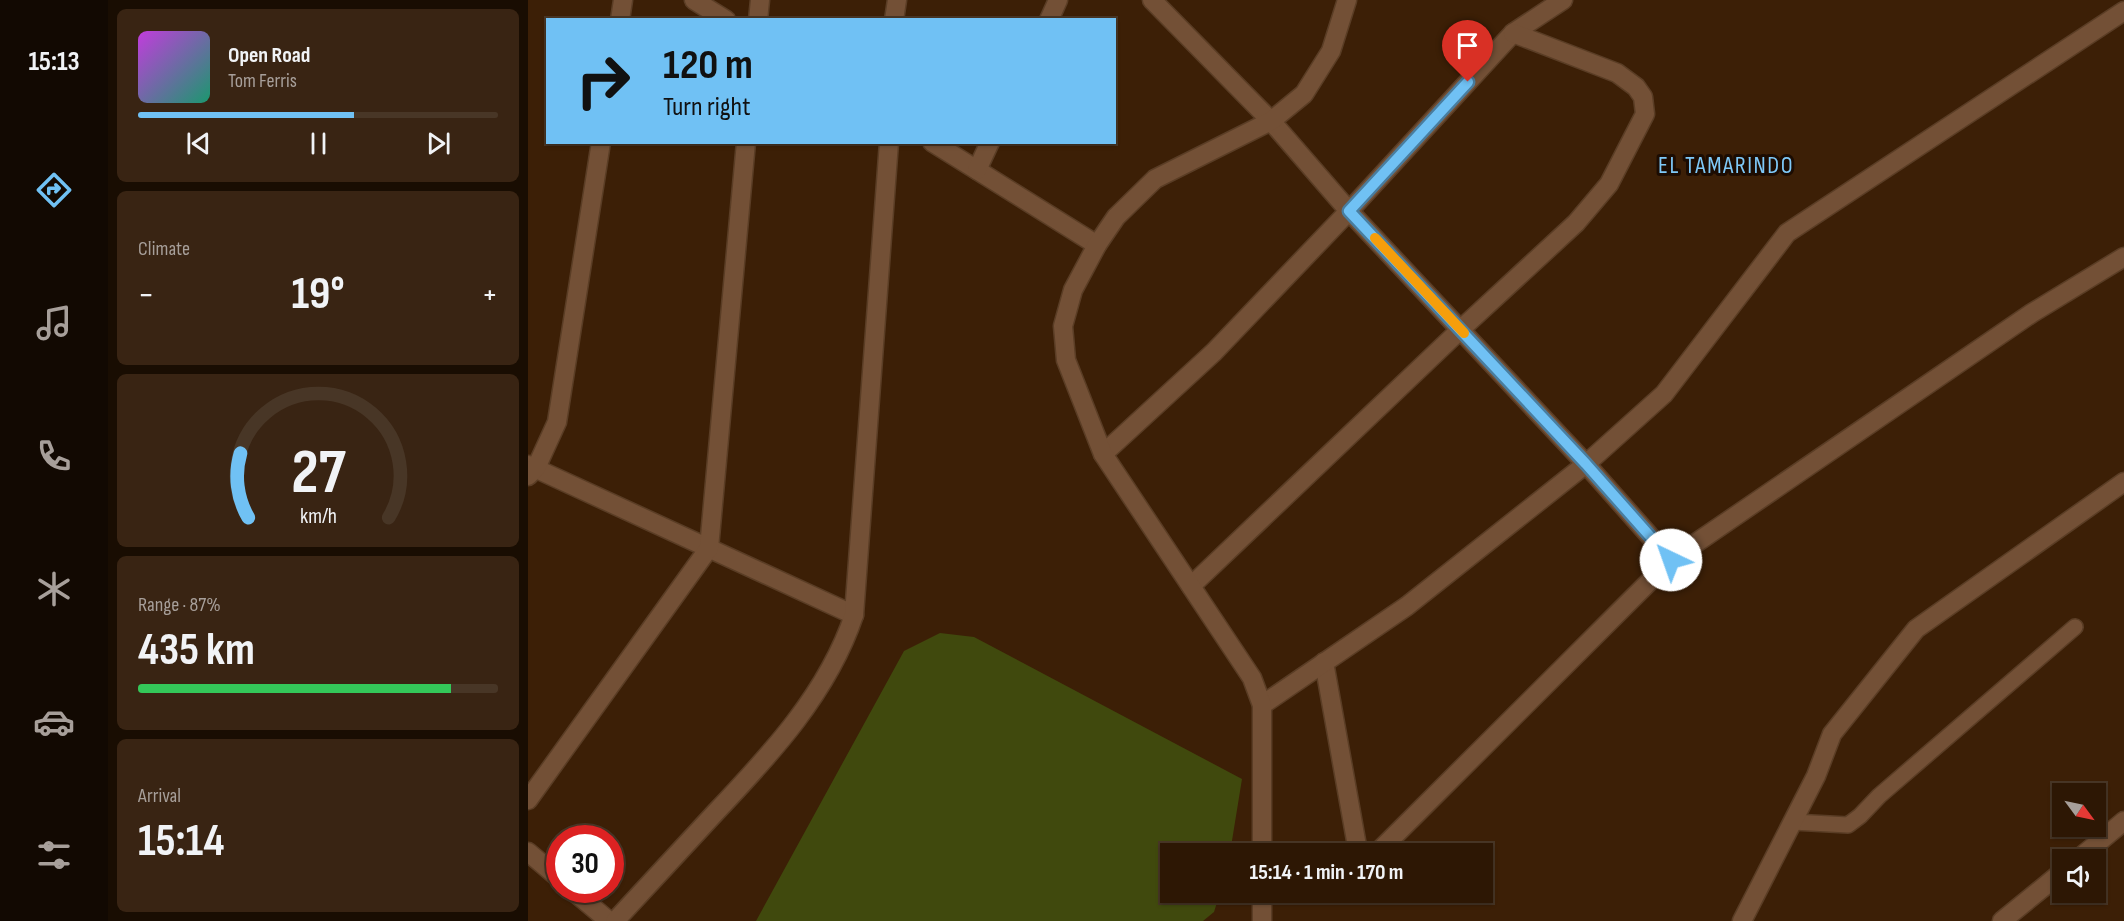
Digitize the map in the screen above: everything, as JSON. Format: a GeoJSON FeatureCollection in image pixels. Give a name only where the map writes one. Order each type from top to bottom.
{"type":"FeatureCollection","features":[{"type":"Feature","properties":{"kind":"street"},"geometry":{"type":"LineString","coordinates":[[620,18],[623,0]]}},
{"type":"Feature","properties":{"kind":"street"},"geometry":{"type":"LineString","coordinates":[[693,0],[723,18]]}},
{"type":"Feature","properties":{"kind":"street"},"geometry":{"type":"LineString","coordinates":[[758,18],[760,0]]}},
{"type":"Feature","properties":{"kind":"street"},"geometry":{"type":"LineString","coordinates":[[894,18],[897,0]]}},
{"type":"Feature","properties":{"kind":"street"},"geometry":{"type":"LineString","coordinates":[[1050,18],[1058,0]]}},
{"type":"Feature","properties":{"kind":"street"},"geometry":{"type":"LineString","coordinates":[[1152,0],[1271,121],[1349,211],[1586,464],[1671,560]]}},
{"type":"Feature","properties":{"kind":"street"},"geometry":{"type":"LineString","coordinates":[[1262,843],[1262,705],[1252,678],[1103,454],[1066,360],[1063,326],[1073,290],[1097,244],[1116,217],[1155,179],[1271,121],[1305,94],[1331,51],[1347,0]]}},
{"type":"Feature","properties":{"kind":"street"},"geometry":{"type":"LineString","coordinates":[[1103,454],[1214,352],[1349,211],[1513,33],[1563,0]]}},
{"type":"Feature","properties":{"kind":"street"},"geometry":{"type":"LineString","coordinates":[[1262,705],[1407,606],[1586,464],[1664,394],[1787,233],[2124,12]]}},
{"type":"Feature","properties":{"kind":"street"},"geometry":{"type":"LineString","coordinates":[[1191,586],[1576,223],[1610,184],[1645,114],[1643,97],[1636,87],[1617,73],[1513,33]]}},
{"type":"Feature","properties":{"kind":"street"},"geometry":{"type":"LineString","coordinates":[[601,144],[557,422],[531,470],[854,615]]}},
{"type":"Feature","properties":{"kind":"street"},"geometry":{"type":"LineString","coordinates":[[528,800],[709,548],[746,144]]}},
{"type":"Feature","properties":{"kind":"street"},"geometry":{"type":"LineString","coordinates":[[615,921],[773,752],[825,678],[854,615],[889,144]]}},
{"type":"Feature","properties":{"kind":"street"},"geometry":{"type":"LineString","coordinates":[[935,144],[1097,244]]}},
{"type":"Feature","properties":{"kind":"street"},"geometry":{"type":"LineString","coordinates":[[977,170],[989,144]]}},
{"type":"Feature","properties":{"kind":"street"},"geometry":{"type":"LineString","coordinates":[[1387,843],[1671,560],[2032,313],[2124,257]]}},
{"type":"Feature","properties":{"kind":"street"},"geometry":{"type":"LineString","coordinates":[[1742,921],[1816,776],[1832,734],[1916,629],[2124,482]]}},
{"type":"Feature","properties":{"kind":"street"},"geometry":{"type":"LineString","coordinates":[[1324,662],[1356,843]]}},
{"type":"Feature","properties":{"kind":"street"},"geometry":{"type":"LineString","coordinates":[[2090,849],[2124,821]]}},
{"type":"Feature","properties":{"kind":"street"},"geometry":{"type":"LineString","coordinates":[[528,852],[546,867]]}},
{"type":"Feature","properties":{"kind":"street"},"geometry":{"type":"LineString","coordinates":[[2002,921],[2052,880]]}},
{"type":"Feature","properties":{"kind":"street"},"geometry":{"type":"LineString","coordinates":[[588,903],[609,921]]}},
{"type":"Feature","properties":{"kind":"street"},"geometry":{"type":"LineString","coordinates":[[1262,903],[1262,921]]}},
{"type":"Feature","properties":{"kind":"lane"},"geometry":{"type":"LineString","coordinates":[[1793,822],[1848,825],[2075,627]]}},
{"type":"Feature","properties":{"kind":"green space"},"geometry":{"type":"Polygon","coordinates":[[[940,633],[974,637],[1242,779],[1232,843],[1160,843],[1160,903],[1217,903],[1214,912],[1203,921],[756,921],[904,651],[940,633]]]}},
{"type":"Feature","properties":{"kind":"slow traffic"},"geometry":{"type":"LineString","coordinates":[[1375,238],[1464,333]]}},
{"type":"Feature","properties":{"kind":"district","name":"EL TAMARINDO"},"geometry":{"type":"Point","coordinates":[1726,165]}},
{"type":"Feature","properties":{"kind":"route"},"geometry":{"type":"LineString","coordinates":[[1468,82],[1349,211],[1586,464],[1671,560]]}}]}
